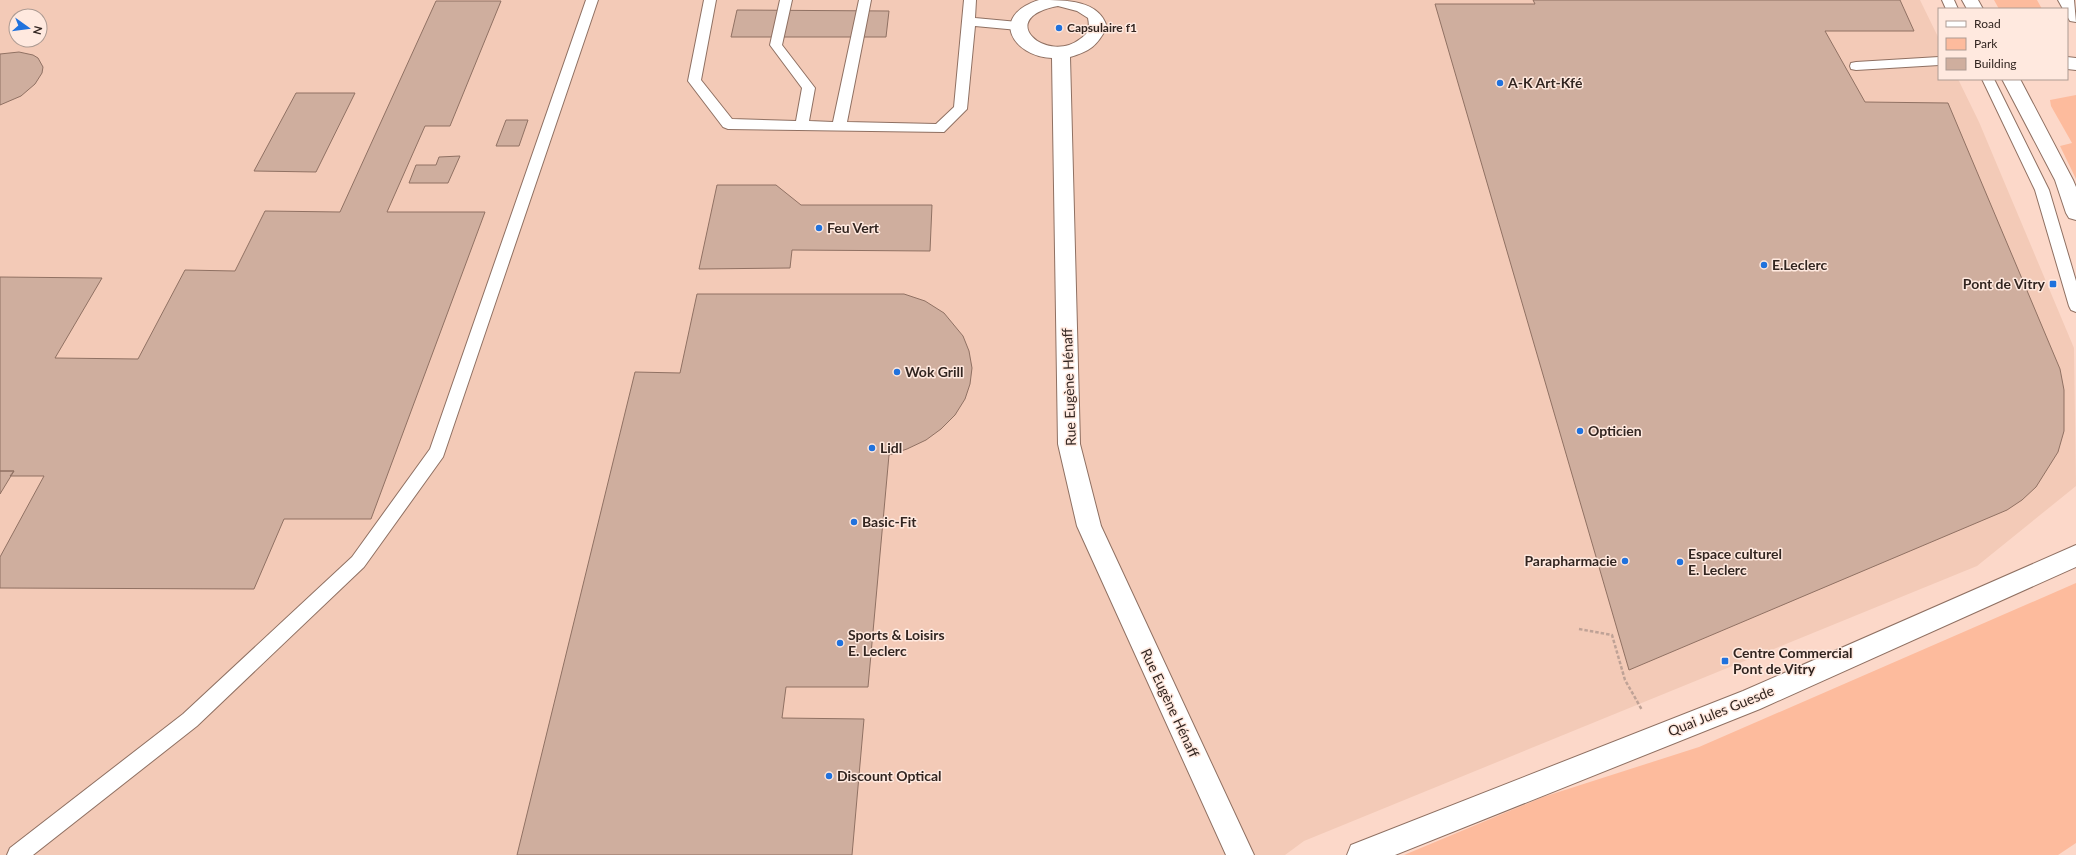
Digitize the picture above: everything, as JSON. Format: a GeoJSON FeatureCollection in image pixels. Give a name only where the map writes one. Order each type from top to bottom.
{"type":"FeatureCollection","features":[{"type":"Feature","properties":{"kind":"street"},"geometry":{"type":"LineString","coordinates":[[1058,0],[1081,5],[1090,11],[1096,18],[1099,26],[1097,34],[1092,41],[1084,47],[1061,53],[1036,48],[1027,42],[1021,35],[1019,26],[1020,20],[1030,8],[1058,0]]}},
{"type":"Feature","properties":{"kind":"street"},"geometry":{"type":"LineString","coordinates":[[2066,0],[2076,17]]}},
{"type":"Feature","properties":{"kind":"street","name":"Rue Eugène Hénaff"},"geometry":{"type":"LineString","coordinates":[[1061,53],[1069,444],[1088,526],[1240,855]]}},
{"type":"Feature","properties":{"kind":"street"},"geometry":{"type":"LineString","coordinates":[[2012,80],[2064,180],[2076,213]]}},
{"type":"Feature","properties":{"kind":"street","name":"Quai Jules Guesde"},"geometry":{"type":"LineString","coordinates":[[1361,855],[1751,700],[2076,556]]}},
{"type":"Feature","properties":{"kind":"lane"},"geometry":{"type":"LineString","coordinates":[[17,855],[190,720],[358,562],[437,452],[592,0]]}},
{"type":"Feature","properties":{"kind":"lane"},"geometry":{"type":"LineString","coordinates":[[710,0],[694,81],[728,124],[940,129],[960,109],[970,0]]}},
{"type":"Feature","properties":{"kind":"lane"},"geometry":{"type":"LineString","coordinates":[[786,0],[776,45],[809,88],[802,126]]}},
{"type":"Feature","properties":{"kind":"lane"},"geometry":{"type":"LineString","coordinates":[[839,127],[865,0]]}},
{"type":"Feature","properties":{"kind":"lane"},"geometry":{"type":"LineString","coordinates":[[969,22],[1019,26]]}},
{"type":"Feature","properties":{"kind":"lane"},"geometry":{"type":"LineString","coordinates":[[1856,66],[1938,61]]}},
{"type":"Feature","properties":{"kind":"lane"},"geometry":{"type":"LineString","coordinates":[[1988,80],[2042,190],[2076,306]]}},
{"type":"Feature","properties":{"kind":"path"},"geometry":{"type":"LineString","coordinates":[[1579,629],[1612,635],[1625,680]]}},
{"type":"Feature","properties":{"kind":"shaded area"},"geometry":{"type":"Polygon","coordinates":[[[0,0],[1920,0],[1938,37],[1938,80],[1958,80],[1979,122],[2074,348],[2076,486],[1977,566],[1304,841],[1285,855],[0,855],[0,0]]]}},
{"type":"Feature","properties":{"kind":"green space"},"geometry":{"type":"Polygon","coordinates":[[[1994,0],[2037,0],[2041,8],[1998,8],[1994,0]]]}},
{"type":"Feature","properties":{"kind":"green space"},"geometry":{"type":"Polygon","coordinates":[[[2076,95],[2076,179],[2060,146],[2072,143],[2051,106],[2050,100],[2076,95]]]}},
{"type":"Feature","properties":{"kind":"green space"},"geometry":{"type":"Polygon","coordinates":[[[2076,583],[2076,843],[2058,855],[1404,855],[1543,797],[1699,747],[2076,583]]]}},
{"type":"Feature","properties":{"kind":"building","name":"E.Leclerc"},"geometry":{"type":"Polygon","coordinates":[[[1533,0],[1900,0],[1914,31],[1825,31],[1865,102],[1948,103],[2060,369],[2064,390],[2064,431],[2058,452],[2036,487],[2022,500],[2007,510],[1629,670],[1435,4],[1535,4],[1533,0]]]}},
{"type":"Feature","properties":{"kind":"building"},"geometry":{"type":"Polygon","coordinates":[[[436,1],[501,1],[450,126],[425,126],[387,212],[485,212],[371,519],[284,519],[254,589],[0,588],[0,557],[44,476],[10,476],[14,471],[0,471],[0,277],[102,278],[55,358],[138,359],[185,270],[235,271],[265,211],[340,212],[436,1]]]}},
{"type":"Feature","properties":{"kind":"building"},"geometry":{"type":"Polygon","coordinates":[[[737,10],[889,11],[886,37],[731,37],[737,10]]]}},
{"type":"Feature","properties":{"kind":"building"},"geometry":{"type":"Polygon","coordinates":[[[19,52],[33,55],[38,58],[43,67],[42,73],[35,84],[21,96],[0,105],[0,54],[19,52]]]}},
{"type":"Feature","properties":{"kind":"building"},"geometry":{"type":"Polygon","coordinates":[[[296,93],[355,93],[316,172],[254,171],[296,93]]]}},
{"type":"Feature","properties":{"kind":"building"},"geometry":{"type":"Polygon","coordinates":[[[506,120],[528,120],[519,146],[496,146],[506,120]]]}},
{"type":"Feature","properties":{"kind":"building"},"geometry":{"type":"Polygon","coordinates":[[[460,156],[448,183],[409,183],[416,165],[436,165],[439,157],[460,156]]]}},
{"type":"Feature","properties":{"kind":"building","name":"Feu Vert"},"geometry":{"type":"Polygon","coordinates":[[[717,185],[776,185],[801,205],[932,205],[930,251],[792,250],[790,268],[699,269],[717,185]]]}},
{"type":"Feature","properties":{"kind":"building"},"geometry":{"type":"Polygon","coordinates":[[[697,294],[904,294],[925,301],[944,313],[963,336],[969,351],[972,368],[970,384],[965,399],[955,415],[941,429],[926,440],[907,449],[889,455],[868,687],[786,687],[782,718],[864,719],[852,855],[517,855],[635,372],[680,373],[697,294]]]}},
{"type":"Feature","properties":{"kind":"building"},"geometry":{"type":"Polygon","coordinates":[[[0,471],[14,471],[0,494],[0,471]]]}},
{"type":"Feature","properties":{"kind":"place","name":"Capsulaire f1"},"geometry":{"type":"Point","coordinates":[1059,28]}},
{"type":"Feature","properties":{"kind":"place","name":"A-K Art-Kfé"},"geometry":{"type":"Point","coordinates":[1500,83]}},
{"type":"Feature","properties":{"kind":"place","name":"Feu Vert"},"geometry":{"type":"Point","coordinates":[819,228]}},
{"type":"Feature","properties":{"kind":"place","name":"E.Leclerc"},"geometry":{"type":"Point","coordinates":[1764,265]}},
{"type":"Feature","properties":{"kind":"place","name":"Pont de Vitry"},"geometry":{"type":"Point","coordinates":[2053,284]}},
{"type":"Feature","properties":{"kind":"place","name":"Wok Grill"},"geometry":{"type":"Point","coordinates":[897,372]}},
{"type":"Feature","properties":{"kind":"place","name":"Opticien"},"geometry":{"type":"Point","coordinates":[1580,431]}},
{"type":"Feature","properties":{"kind":"place","name":"Lidl"},"geometry":{"type":"Point","coordinates":[872,448]}},
{"type":"Feature","properties":{"kind":"place","name":"Basic-Fit"},"geometry":{"type":"Point","coordinates":[854,522]}},
{"type":"Feature","properties":{"kind":"place","name":"Parapharmacie"},"geometry":{"type":"Point","coordinates":[1625,561]}},
{"type":"Feature","properties":{"kind":"place","name":"Espace culturel E. Leclerc"},"geometry":{"type":"Point","coordinates":[1680,562]}},
{"type":"Feature","properties":{"kind":"place","name":"Sports & Loisirs E. Leclerc"},"geometry":{"type":"Point","coordinates":[840,643]}},
{"type":"Feature","properties":{"kind":"place","name":"Centre Commercial Pont de Vitry"},"geometry":{"type":"Point","coordinates":[1725,661]}},
{"type":"Feature","properties":{"kind":"place","name":"Discount Optical"},"geometry":{"type":"Point","coordinates":[829,776]}}]}
